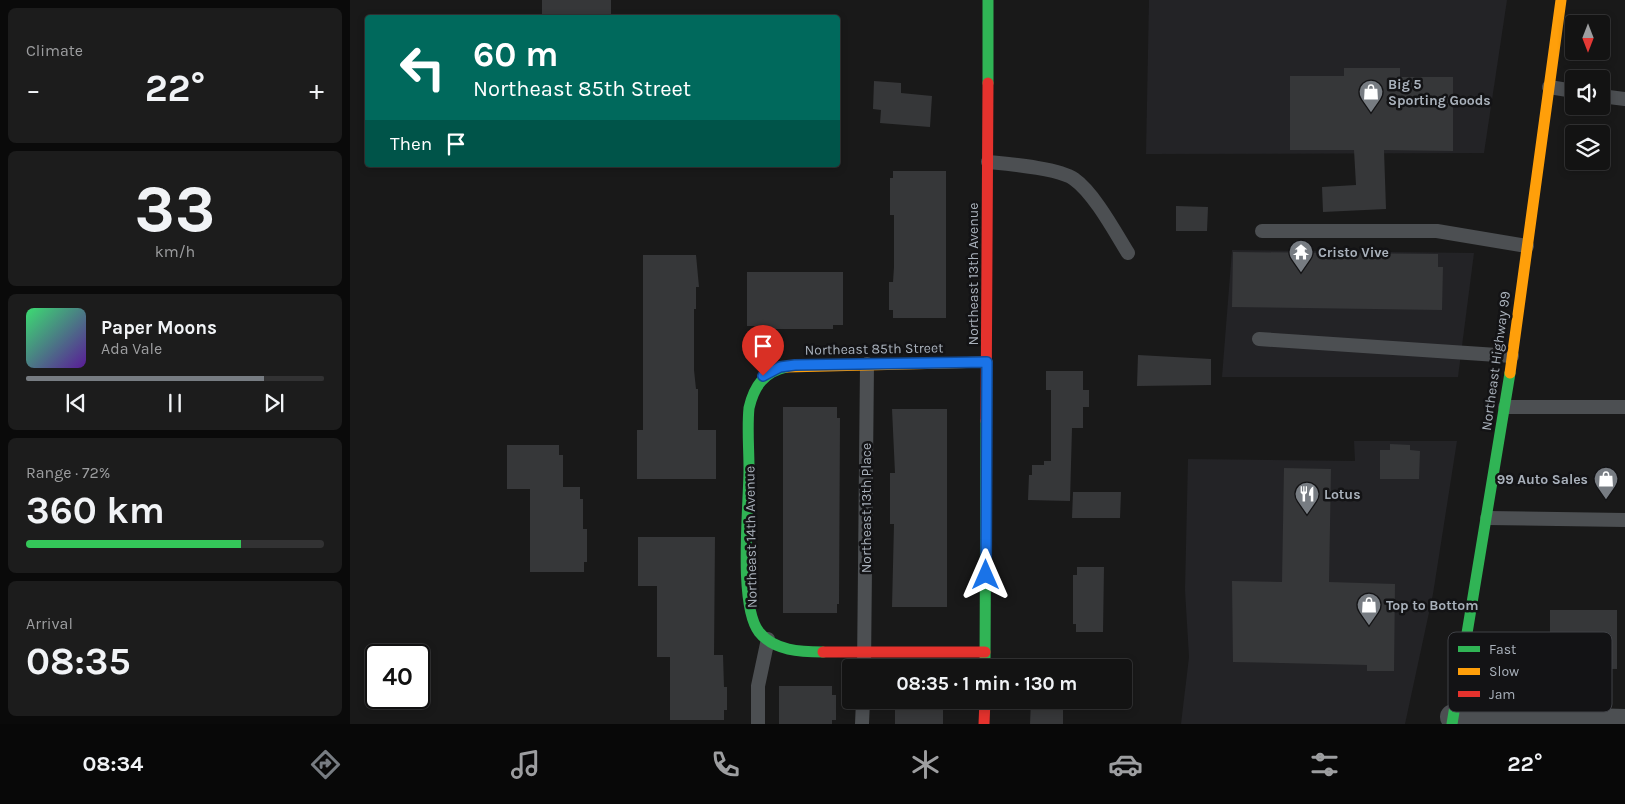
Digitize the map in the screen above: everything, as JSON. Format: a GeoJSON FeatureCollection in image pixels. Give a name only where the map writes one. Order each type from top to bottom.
{"type":"FeatureCollection","features":[{"type":"Feature","properties":{"kind":"street","name":"Northeast 13th Avenue"},"geometry":{"type":"LineString","coordinates":[[985,659],[988,0]]}},
{"type":"Feature","properties":{"kind":"street","name":"Northeast Highway 99"},"geometry":{"type":"LineString","coordinates":[[1468,632],[1505,407],[1561,0]]}},
{"type":"Feature","properties":{"kind":"street","name":"Northeast 85th Street"},"geometry":{"type":"LineString","coordinates":[[763,376],[780,367],[795,365],[987,362]]}},
{"type":"Feature","properties":{"kind":"street","name":"Northeast 14th Avenue"},"geometry":{"type":"LineString","coordinates":[[763,376],[754,389],[749,407],[749,598],[756,626],[768,639]]}},
{"type":"Feature","properties":{"kind":"street"},"geometry":{"type":"LineString","coordinates":[[768,639],[782,648],[794,651],[985,652]]}},
{"type":"Feature","properties":{"kind":"street"},"geometry":{"type":"LineString","coordinates":[[984,724],[985,709]]}},
{"type":"Feature","properties":{"kind":"street"},"geometry":{"type":"LineString","coordinates":[[1453,721],[1625,722]]}},
{"type":"Feature","properties":{"kind":"lane"},"geometry":{"type":"LineString","coordinates":[[1549,87],[1565,90]]}},
{"type":"Feature","properties":{"kind":"lane"},"geometry":{"type":"LineString","coordinates":[[1610,97],[1625,99]]}},
{"type":"Feature","properties":{"kind":"lane"},"geometry":{"type":"LineString","coordinates":[[988,162],[1038,168],[1074,178],[1099,207],[1128,253]]}},
{"type":"Feature","properties":{"kind":"lane"},"geometry":{"type":"LineString","coordinates":[[1262,231],[1437,231],[1527,246]]}},
{"type":"Feature","properties":{"kind":"lane"},"geometry":{"type":"LineString","coordinates":[[1259,338],[1512,356]]}},
{"type":"Feature","properties":{"kind":"lane","name":"Northeast 13th Place"},"geometry":{"type":"LineString","coordinates":[[865,659],[867,364]]}},
{"type":"Feature","properties":{"kind":"lane"},"geometry":{"type":"LineString","coordinates":[[1505,407],[1625,407]]}},
{"type":"Feature","properties":{"kind":"lane"},"geometry":{"type":"LineString","coordinates":[[1488,518],[1625,520]]}},
{"type":"Feature","properties":{"kind":"lane"},"geometry":{"type":"LineString","coordinates":[[758,724],[758,686],[768,639]]}},
{"type":"Feature","properties":{"kind":"lane"},"geometry":{"type":"LineString","coordinates":[[862,724],[863,709]]}},
{"type":"Feature","properties":{"kind":"shaded area"},"geometry":{"type":"Polygon","coordinates":[[[1149,0],[1507,0],[1484,153],[1146,154],[1149,0]]]}},
{"type":"Feature","properties":{"kind":"shaded area"},"geometry":{"type":"Polygon","coordinates":[[[1232,250],[1474,253],[1458,377],[1222,377],[1232,250]]]}},
{"type":"Feature","properties":{"kind":"shaded area"},"geometry":{"type":"Polygon","coordinates":[[[1354,441],[1457,441],[1433,594],[1405,724],[1181,724],[1189,657],[1185,590],[1188,459],[1355,461],[1354,441]]]}},
{"type":"Feature","properties":{"kind":"building"},"geometry":{"type":"Polygon","coordinates":[[[542,0],[611,0],[611,15],[542,15],[542,0]]]}},
{"type":"Feature","properties":{"kind":"building","name":"Big 5 Sporting Goods"},"geometry":{"type":"Polygon","coordinates":[[[1344,68],[1400,68],[1400,77],[1453,77],[1453,151],[1384,150],[1386,209],[1323,212],[1322,187],[1356,185],[1354,150],[1290,150],[1290,76],[1344,76],[1344,68]]]}},
{"type":"Feature","properties":{"kind":"building"},"geometry":{"type":"Polygon","coordinates":[[[874,81],[901,83],[901,93],[932,96],[930,127],[880,123],[881,110],[873,109],[874,81]]]}},
{"type":"Feature","properties":{"kind":"building"},"geometry":{"type":"Polygon","coordinates":[[[893,171],[946,171],[946,318],[893,318],[893,310],[889,310],[889,282],[893,282],[894,267],[894,215],[890,215],[890,178],[893,178],[893,171]]]}},
{"type":"Feature","properties":{"kind":"building"},"geometry":{"type":"Polygon","coordinates":[[[1176,206],[1208,207],[1207,231],[1176,231],[1176,206]]]}},
{"type":"Feature","properties":{"kind":"building"},"geometry":{"type":"Polygon","coordinates":[[[1233,252],[1438,254],[1438,267],[1443,267],[1442,310],[1232,307],[1233,252]]]}},
{"type":"Feature","properties":{"kind":"building"},"geometry":{"type":"Polygon","coordinates":[[[643,255],[696,255],[699,287],[696,287],[696,309],[694,309],[694,370],[696,389],[698,389],[698,430],[716,430],[716,479],[637,479],[637,430],[643,430],[643,255]]]}},
{"type":"Feature","properties":{"kind":"building"},"geometry":{"type":"Polygon","coordinates":[[[747,272],[843,272],[843,325],[833,325],[833,329],[756,329],[756,326],[747,326],[747,272]]]}},
{"type":"Feature","properties":{"kind":"building"},"geometry":{"type":"Polygon","coordinates":[[[1138,355],[1211,359],[1211,385],[1137,386],[1138,355]]]}},
{"type":"Feature","properties":{"kind":"building"},"geometry":{"type":"Polygon","coordinates":[[[1046,371],[1083,371],[1083,390],[1089,390],[1089,407],[1083,407],[1083,428],[1072,428],[1070,501],[1028,500],[1029,475],[1032,475],[1032,465],[1044,465],[1044,461],[1051,461],[1051,390],[1046,390],[1046,371]]]}},
{"type":"Feature","properties":{"kind":"building"},"geometry":{"type":"Polygon","coordinates":[[[783,407],[837,407],[837,418],[840,418],[839,604],[837,604],[837,613],[783,613],[783,407]]]}},
{"type":"Feature","properties":{"kind":"building"},"geometry":{"type":"Polygon","coordinates":[[[892,409],[947,409],[947,607],[892,607],[894,524],[890,524],[890,473],[895,473],[892,409]]]}},
{"type":"Feature","properties":{"kind":"building"},"geometry":{"type":"Polygon","coordinates":[[[1390,444],[1410,445],[1410,450],[1420,451],[1419,479],[1380,479],[1380,450],[1390,450],[1390,444]]]}},
{"type":"Feature","properties":{"kind":"building"},"geometry":{"type":"Polygon","coordinates":[[[507,445],[559,445],[559,455],[563,455],[563,487],[580,487],[580,499],[583,499],[583,529],[587,529],[587,562],[584,562],[584,572],[530,572],[530,489],[507,489],[507,445]]]}},
{"type":"Feature","properties":{"kind":"building"},"geometry":{"type":"Polygon","coordinates":[[[1284,468],[1331,469],[1329,582],[1395,584],[1394,671],[1367,671],[1367,665],[1233,662],[1232,581],[1282,582],[1284,468]]]}},
{"type":"Feature","properties":{"kind":"building"},"geometry":{"type":"Polygon","coordinates":[[[1073,492],[1121,492],[1120,518],[1072,518],[1073,492]]]}},
{"type":"Feature","properties":{"kind":"building"},"geometry":{"type":"Polygon","coordinates":[[[638,537],[715,537],[714,655],[723,655],[724,687],[727,687],[727,710],[724,710],[724,720],[670,720],[670,657],[657,657],[657,586],[638,586],[638,537]]]}},
{"type":"Feature","properties":{"kind":"building"},"geometry":{"type":"Polygon","coordinates":[[[1077,567],[1104,567],[1103,632],[1076,632],[1076,624],[1073,624],[1073,575],[1077,575],[1077,567]]]}},
{"type":"Feature","properties":{"kind":"building"},"geometry":{"type":"Polygon","coordinates":[[[1550,610],[1617,610],[1617,669],[1612,669],[1612,632],[1550,632],[1550,610]]]}},
{"type":"Feature","properties":{"kind":"building"},"geometry":{"type":"Polygon","coordinates":[[[779,686],[832,686],[832,695],[836,695],[836,720],[832,720],[832,724],[779,724],[779,686]]]}},
{"type":"Feature","properties":{"kind":"building"},"geometry":{"type":"Polygon","coordinates":[[[895,709],[943,709],[943,724],[895,724],[895,709]]]}},
{"type":"Feature","properties":{"kind":"building"},"geometry":{"type":"Polygon","coordinates":[[[1031,709],[1063,709],[1063,724],[1030,724],[1031,709]]]}},
{"type":"Feature","properties":{"kind":"traffic: fast"},"geometry":{"type":"LineString","coordinates":[[988,0],[988,83]]}},
{"type":"Feature","properties":{"kind":"traffic: fast"},"geometry":{"type":"LineString","coordinates":[[787,367],[772,372],[761,381],[754,393],[749,408],[746,554],[749,600],[753,619],[759,632],[772,643],[788,649],[823,652]]}},
{"type":"Feature","properties":{"kind":"traffic: fast"},"geometry":{"type":"LineString","coordinates":[[1467,632],[1510,373]]}},
{"type":"Feature","properties":{"kind":"traffic: fast"},"geometry":{"type":"LineString","coordinates":[[985,659],[986,421]]}},
{"type":"Feature","properties":{"kind":"traffic: fast"},"geometry":{"type":"LineString","coordinates":[[1452,724],[1454,712]]}},
{"type":"Feature","properties":{"kind":"traffic: slow"},"geometry":{"type":"LineString","coordinates":[[1510,373],[1561,0]]}},
{"type":"Feature","properties":{"kind":"traffic: slow"},"geometry":{"type":"LineString","coordinates":[[787,367],[987,362]]}},
{"type":"Feature","properties":{"kind":"traffic: jam"},"geometry":{"type":"LineString","coordinates":[[986,421],[988,83]]}},
{"type":"Feature","properties":{"kind":"traffic: jam"},"geometry":{"type":"LineString","coordinates":[[823,652],[985,652]]}},
{"type":"Feature","properties":{"kind":"traffic: jam"},"geometry":{"type":"LineString","coordinates":[[984,724],[985,709]]}},
{"type":"Feature","properties":{"kind":"place","name":"Big 5 Sporting Goods"},"geometry":{"type":"Point","coordinates":[1371,113]}},
{"type":"Feature","properties":{"kind":"place","name":"Cristo Vive"},"geometry":{"type":"Point","coordinates":[1301,273]}},
{"type":"Feature","properties":{"kind":"place","name":"99 Auto Sales"},"geometry":{"type":"Point","coordinates":[1606,500]}},
{"type":"Feature","properties":{"kind":"place","name":"Lotus"},"geometry":{"type":"Point","coordinates":[1307,515]}},
{"type":"Feature","properties":{"kind":"place","name":"Top to Bottom"},"geometry":{"type":"Point","coordinates":[1369,626]}},
{"type":"Feature","properties":{"kind":"route"},"geometry":{"type":"LineString","coordinates":[[763,376],[780,367],[795,365],[987,362],[986,575]]}}]}
